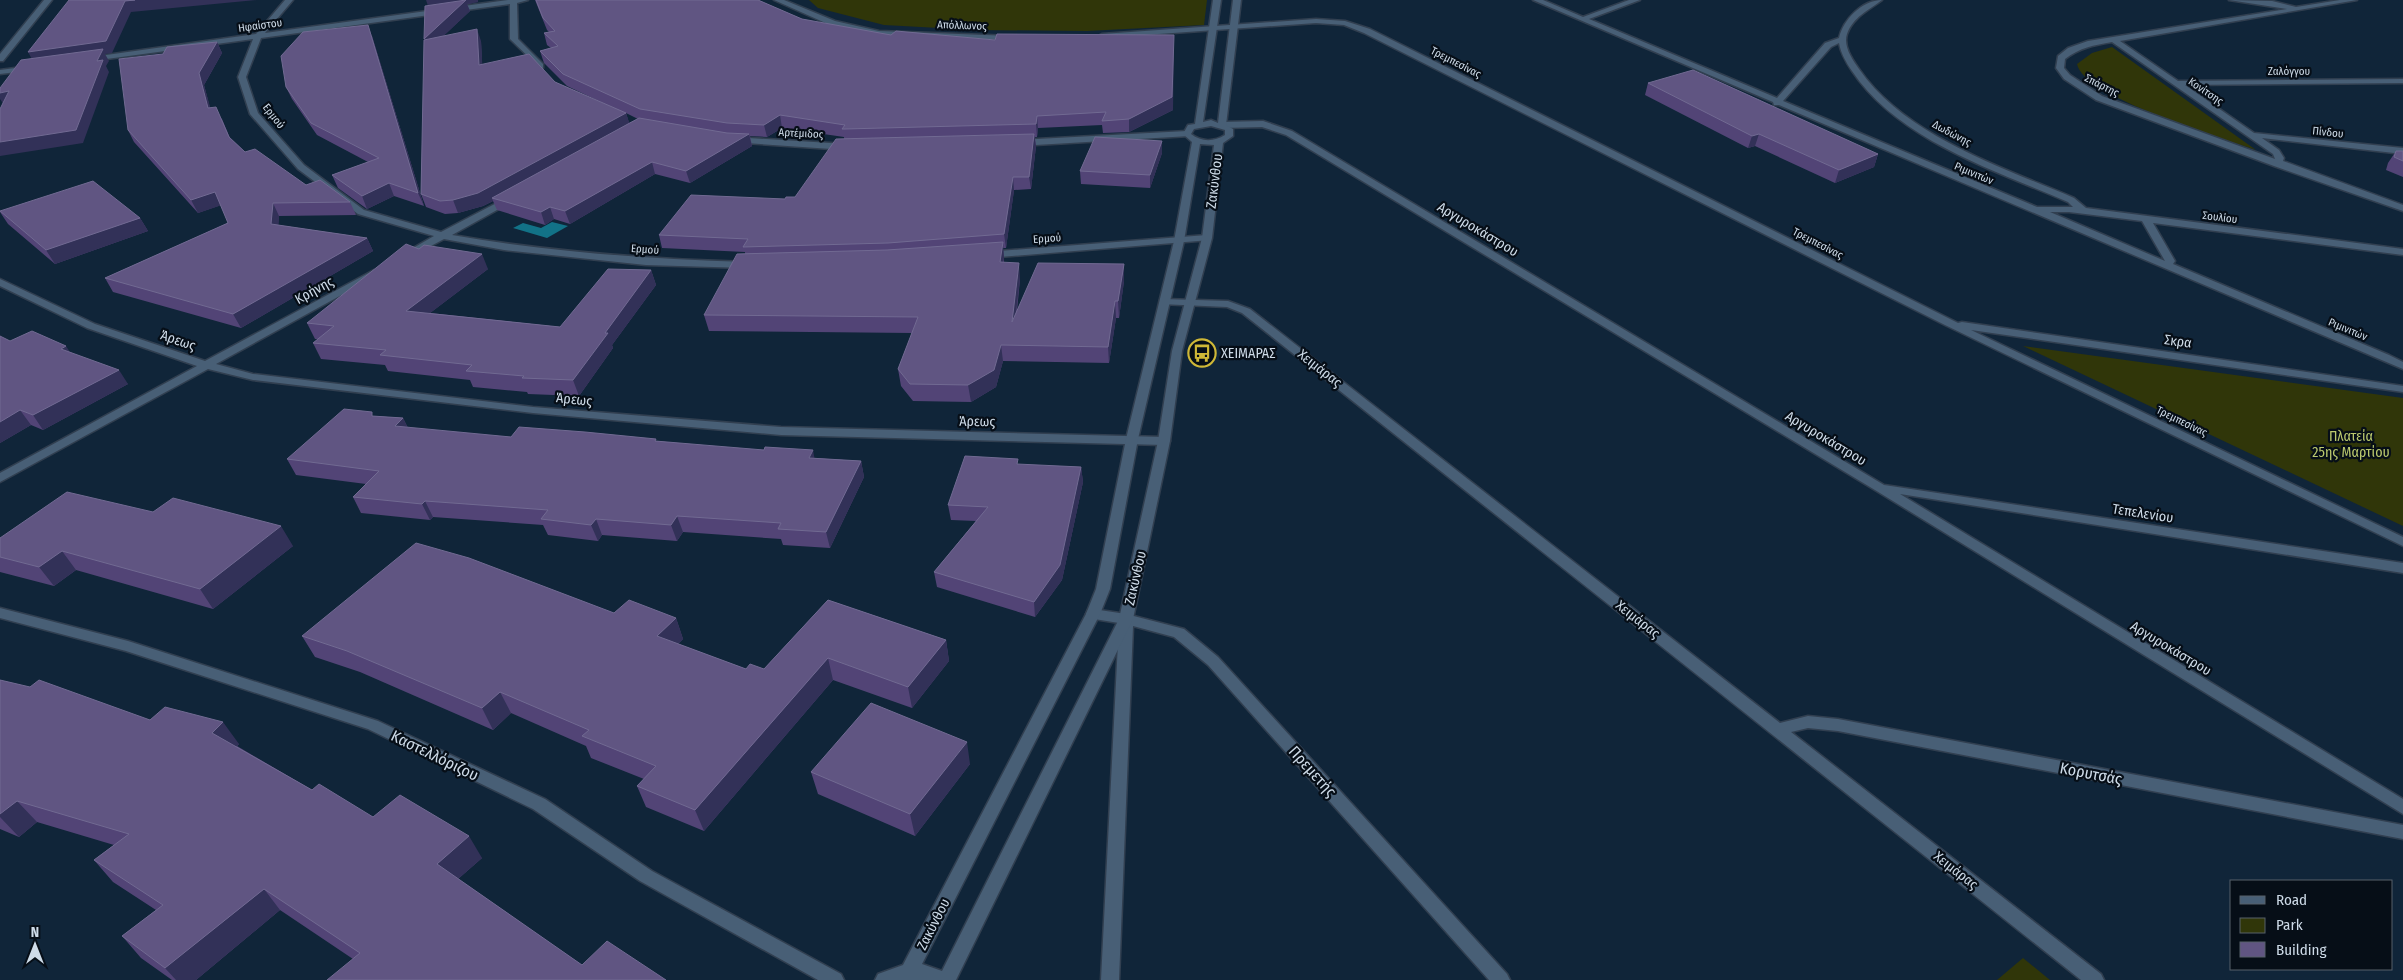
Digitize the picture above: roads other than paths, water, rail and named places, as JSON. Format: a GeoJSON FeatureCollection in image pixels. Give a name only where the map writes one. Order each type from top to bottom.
{"type":"FeatureCollection","features":[{"type":"Feature","properties":{"kind":"street"},"geometry":{"type":"LineString","coordinates":[[0,59],[48,0]]}},
{"type":"Feature","properties":{"kind":"street","name":"Ερμού"},"geometry":{"type":"LineString","coordinates":[[289,0],[258,36],[242,77],[254,114],[301,167],[361,212],[443,236],[504,247],[593,257],[714,266],[760,265]]}},
{"type":"Feature","properties":{"kind":"street","name":"Ηφαίστου"},"geometry":{"type":"LineString","coordinates":[[86,60],[524,0]]}},
{"type":"Feature","properties":{"kind":"street","name":"Απόλλωνος"},"geometry":{"type":"LineString","coordinates":[[778,0],[834,23],[878,33],[1017,38]]}},
{"type":"Feature","properties":{"kind":"street"},"geometry":{"type":"LineString","coordinates":[[1192,137],[1191,127],[1199,124],[1217,0]]}},
{"type":"Feature","properties":{"kind":"street"},"geometry":{"type":"LineString","coordinates":[[1222,125],[1237,0]]}},
{"type":"Feature","properties":{"kind":"street","name":"Ριμινιτών"},"geometry":{"type":"LineString","coordinates":[[1537,0],[2403,366]]}},
{"type":"Feature","properties":{"kind":"street"},"geometry":{"type":"LineString","coordinates":[[1584,19],[1636,0]]}},
{"type":"Feature","properties":{"kind":"street"},"geometry":{"type":"LineString","coordinates":[[1777,103],[1828,45],[1841,40],[1843,32],[1857,14],[1870,3],[1878,0]]}},
{"type":"Feature","properties":{"kind":"street"},"geometry":{"type":"LineString","coordinates":[[2233,0],[2272,3],[2297,10]]}},
{"type":"Feature","properties":{"kind":"street","name":"Σπάρτης"},"geometry":{"type":"LineString","coordinates":[[2353,0],[2092,43],[2071,50],[2061,58],[2060,68],[2067,77],[2099,98],[2403,208]]}},
{"type":"Feature","properties":{"kind":"street"},"geometry":{"type":"LineString","coordinates":[[512,1],[514,38],[544,70]]}},
{"type":"Feature","properties":{"kind":"street","name":"Τρεμπεσίνας"},"geometry":{"type":"LineString","coordinates":[[1212,29],[1316,21],[1345,23],[1367,31],[1949,323],[2403,542]]}},
{"type":"Feature","properties":{"kind":"street"},"geometry":{"type":"LineString","coordinates":[[1090,36],[1212,29]]}},
{"type":"Feature","properties":{"kind":"street","name":"Δωδώνης"},"geometry":{"type":"LineString","coordinates":[[1841,40],[1861,82],[1892,111],[1956,148],[2071,200],[2083,211]]}},
{"type":"Feature","properties":{"kind":"street","name":"Κονίτσης"},"geometry":{"type":"LineString","coordinates":[[2114,40],[2276,152],[2280,158],[2277,164]]}},
{"type":"Feature","properties":{"kind":"street"},"geometry":{"type":"LineString","coordinates":[[0,72],[38,67]]}},
{"type":"Feature","properties":{"kind":"street","name":"Ζαλόγγου"},"geometry":{"type":"LineString","coordinates":[[2174,83],[2403,81]]}},
{"type":"Feature","properties":{"kind":"street","name":"Αργυροκάστρου"},"geometry":{"type":"LineString","coordinates":[[1199,124],[1263,124],[1289,133],[1879,487],[2403,807]]}},
{"type":"Feature","properties":{"kind":"street","name":"Ζακύνθου"},"geometry":{"type":"LineString","coordinates":[[947,980],[1126,619],[1164,441],[1177,351],[1206,238],[1219,141],[1227,138],[1230,134],[1229,129],[1222,125]]}},
{"type":"Feature","properties":{"kind":"street","name":"Πίνδου"},"geometry":{"type":"LineString","coordinates":[[2251,135],[2403,151]]}},
{"type":"Feature","properties":{"kind":"street"},"geometry":{"type":"LineString","coordinates":[[1005,143],[1192,137],[1219,141]]}},
{"type":"Feature","properties":{"kind":"street","name":"Ζακύνθου"},"geometry":{"type":"LineString","coordinates":[[909,971],[1093,614],[1103,589],[1132,439],[1178,241],[1192,137]]}},
{"type":"Feature","properties":{"kind":"street","name":"Αρτέμιδος"},"geometry":{"type":"LineString","coordinates":[[721,138],[856,147]]}},
{"type":"Feature","properties":{"kind":"street"},"geometry":{"type":"LineString","coordinates":[[399,260],[520,193]]}},
{"type":"Feature","properties":{"kind":"street","name":"Σουλίου"},"geometry":{"type":"LineString","coordinates":[[2035,210],[2052,208],[2083,211],[2147,221],[2403,252]]}},
{"type":"Feature","properties":{"kind":"street"},"geometry":{"type":"LineString","coordinates":[[2147,221],[2170,260],[2166,265]]}},
{"type":"Feature","properties":{"kind":"street","name":"Ερμού"},"geometry":{"type":"LineString","coordinates":[[978,256],[1206,238]]}},
{"type":"Feature","properties":{"kind":"street","name":"Κρήνης"},"geometry":{"type":"LineString","coordinates":[[0,478],[381,270]]}},
{"type":"Feature","properties":{"kind":"street","name":"Άρεως"},"geometry":{"type":"LineString","coordinates":[[0,282],[90,326],[206,365],[253,377],[364,392],[643,421],[780,431],[1164,441]]}},
{"type":"Feature","properties":{"kind":"street","name":"Χειμάρας"},"geometry":{"type":"LineString","coordinates":[[1164,302],[1228,304],[1246,311],[2095,980]]}},
{"type":"Feature","properties":{"kind":"street","name":"Σκρα"},"geometry":{"type":"LineString","coordinates":[[1949,323],[2403,388]]}},
{"type":"Feature","properties":{"kind":"street","name":"Τεπελενίου"},"geometry":{"type":"LineString","coordinates":[[1879,487],[2403,568]]}},
{"type":"Feature","properties":{"kind":"street","name":"Καστελλόριζου"},"geometry":{"type":"LineString","coordinates":[[0,613],[128,646],[373,725],[539,804],[646,876],[835,980]]}},
{"type":"Feature","properties":{"kind":"street","name":"Πρεμετής"},"geometry":{"type":"LineString","coordinates":[[1093,614],[1126,619],[1178,633],[1213,661],[1501,980]]}},
{"type":"Feature","properties":{"kind":"street"},"geometry":{"type":"LineString","coordinates":[[1110,980],[1126,619]]}},
{"type":"Feature","properties":{"kind":"street","name":"Κορυτσάς"},"geometry":{"type":"LineString","coordinates":[[1778,729],[1808,722],[1838,725],[2403,832]]}},
{"type":"Feature","properties":{"kind":"street"},"geometry":{"type":"LineString","coordinates":[[884,980],[909,971],[922,972],[940,980]]}},
{"type":"Feature","properties":{"kind":"water"},"geometry":{"type":"Polygon","coordinates":[[[552,222],[568,226],[547,238],[513,228],[523,223],[541,228],[552,222]]]}},
{"type":"Feature","properties":{"kind":"place","name":"ΧΕΙΜΑΡΑΣ"},"geometry":{"type":"Point","coordinates":[1202,353]}},
{"type":"Feature","properties":{"kind":"park label","name":"Πλατεία 25ης Μαρτίου"},"geometry":{"type":"Point","coordinates":[2351,444]}}]}
